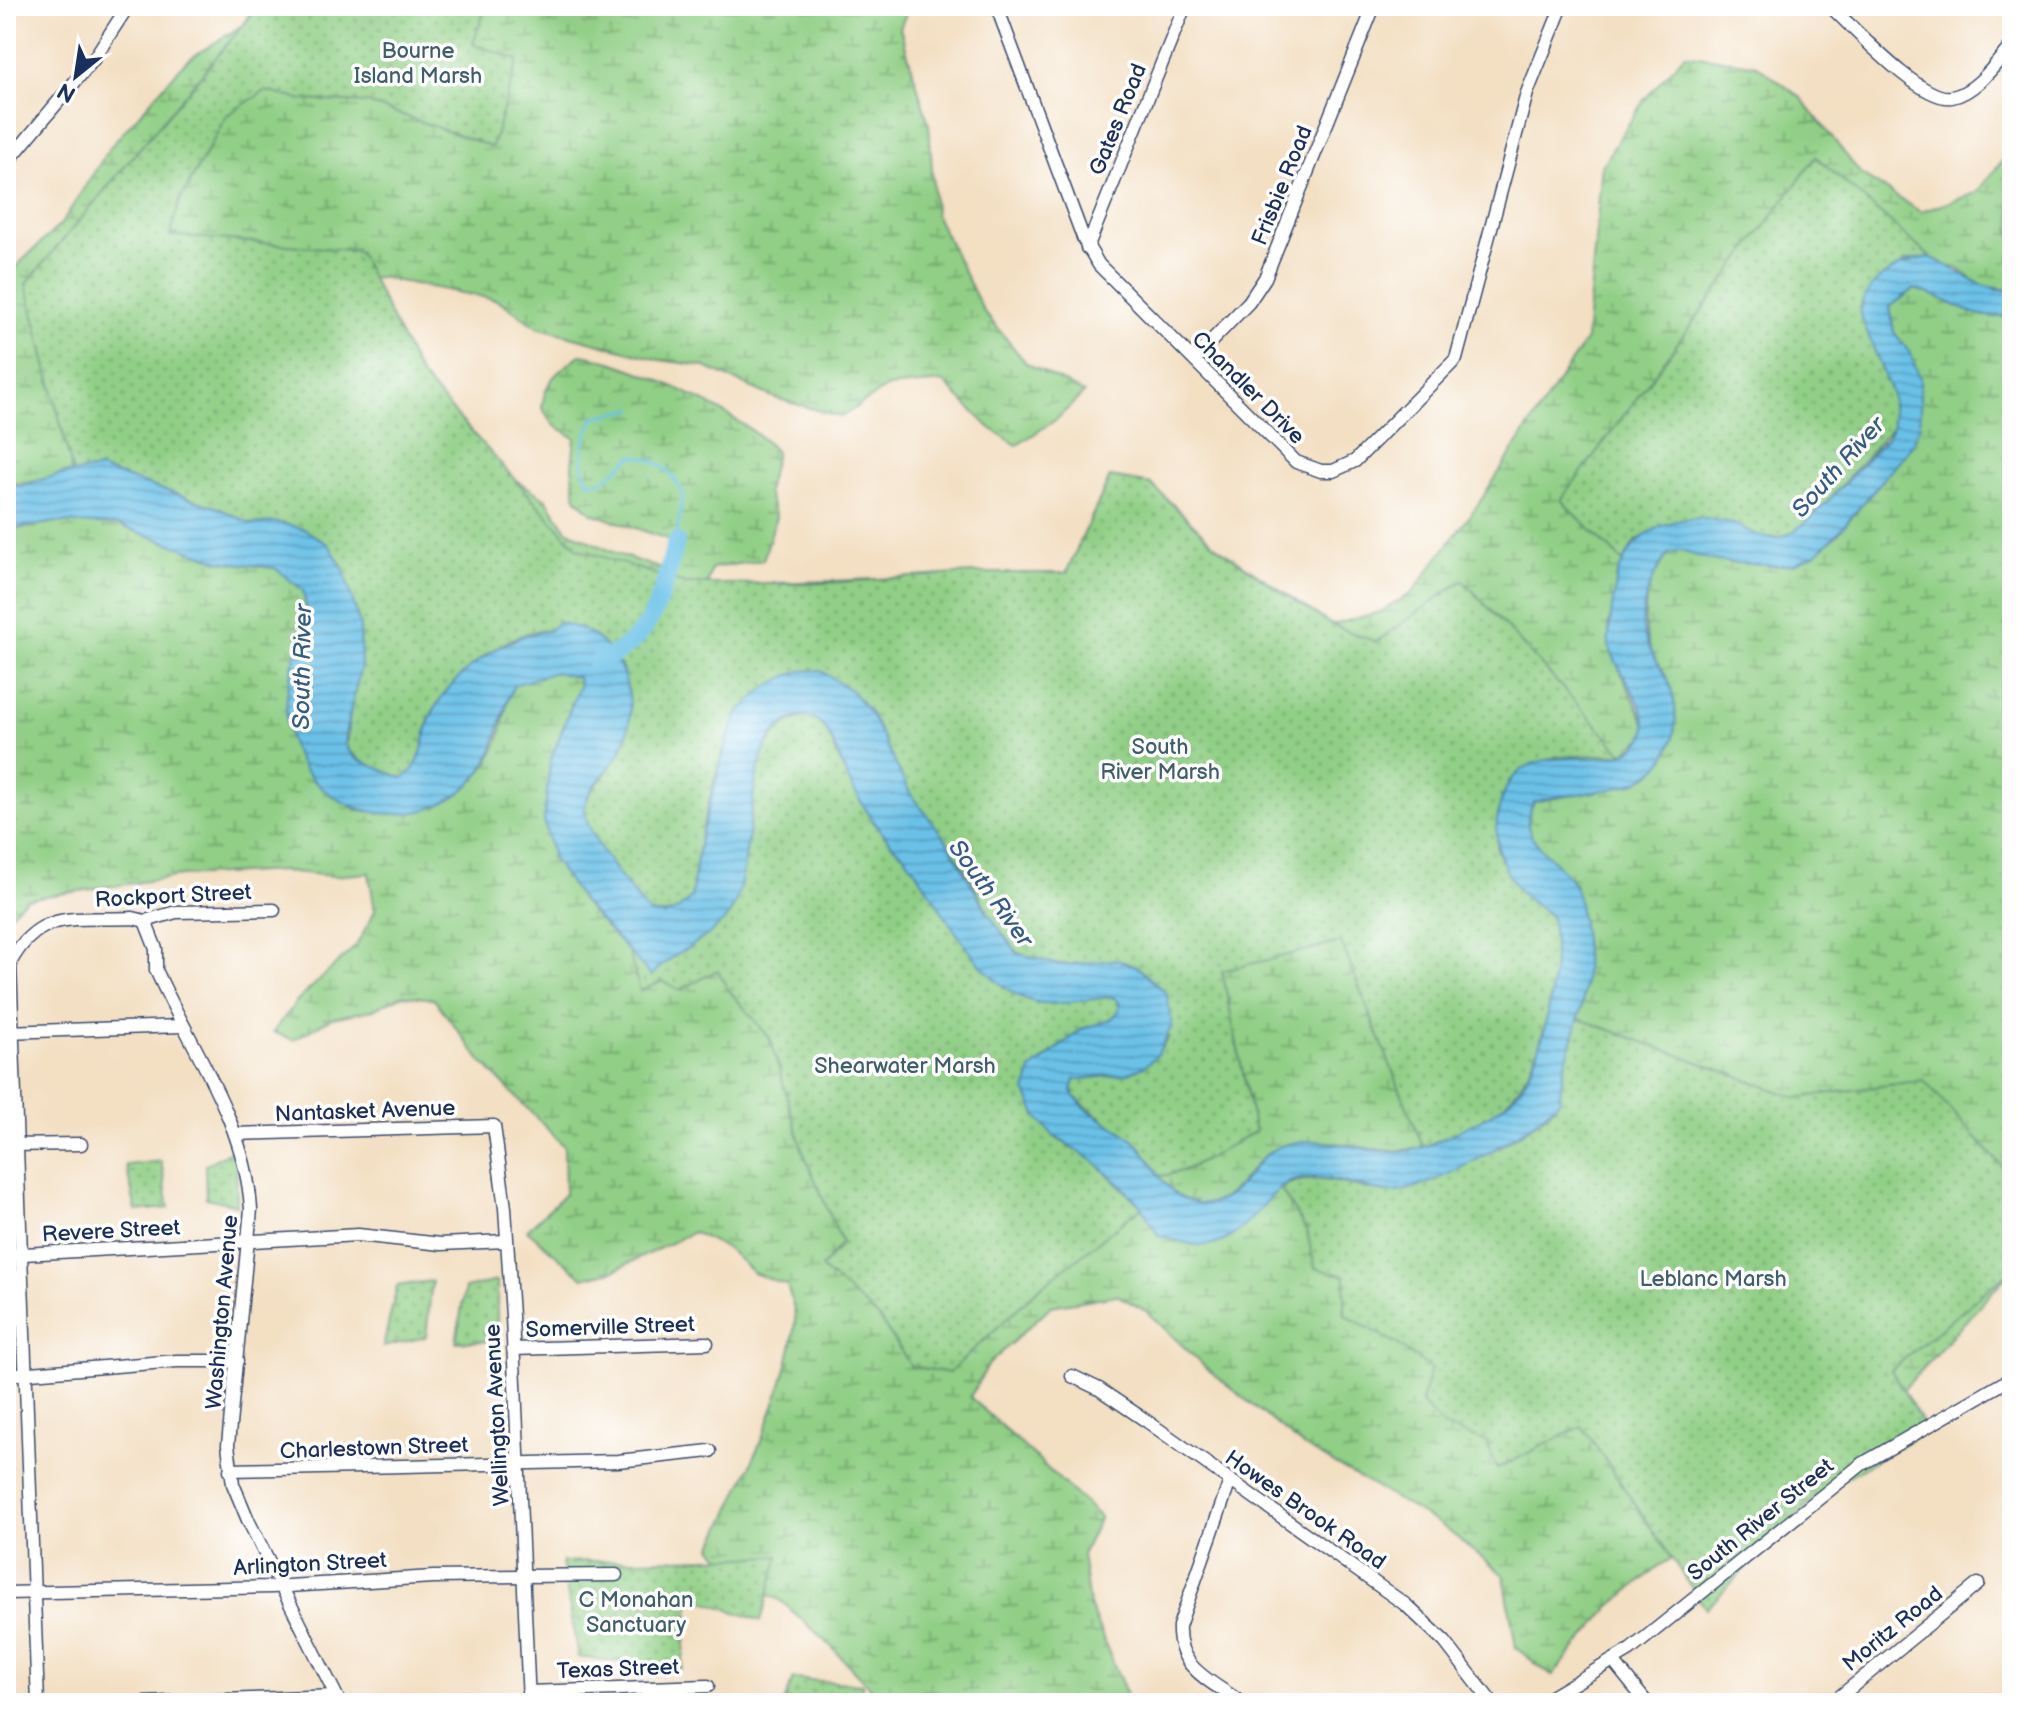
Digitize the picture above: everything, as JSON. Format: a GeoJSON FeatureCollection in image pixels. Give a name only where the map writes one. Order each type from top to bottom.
{"type":"FeatureCollection","features":[{"type":"Feature","properties":{"kind":"street"},"geometry":{"type":"LineString","coordinates":[[6,164],[93,60],[128,6]]}},
{"type":"Feature","properties":{"kind":"street","name":"Chandler Drive"},"geometry":{"type":"LineString","coordinates":[[1000,6],[1087,248],[1109,275],[1303,467],[1333,471],[1355,461],[1373,446],[1459,354],[1527,93],[1562,6]]}},
{"type":"Feature","properties":{"kind":"street","name":"Gates Road"},"geometry":{"type":"LineString","coordinates":[[1087,248],[1185,6]]}},
{"type":"Feature","properties":{"kind":"street","name":"Frisbie Road"},"geometry":{"type":"LineString","coordinates":[[1194,359],[1249,302],[1265,278],[1374,6]]}},
{"type":"Feature","properties":{"kind":"street"},"geometry":{"type":"LineString","coordinates":[[1830,6],[1910,79],[1942,98],[1953,97],[1975,86],[2012,45]]}},
{"type":"Feature","properties":{"kind":"street","name":"Rockport Street"},"geometry":{"type":"LineString","coordinates":[[9,1032],[10,963],[30,933],[62,919],[133,918],[145,921],[176,912],[274,910]]}},
{"type":"Feature","properties":{"kind":"street","name":"Washington Avenue"},"geometry":{"type":"LineString","coordinates":[[145,921],[156,949],[156,970],[236,1134],[250,1193],[228,1445],[230,1470],[248,1520],[338,1699]]}},
{"type":"Feature","properties":{"kind":"street"},"geometry":{"type":"LineString","coordinates":[[38,1703],[23,1374],[21,1254],[11,1145],[9,1032],[181,1026]]}},
{"type":"Feature","properties":{"kind":"street","name":"Nantasket Avenue"},"geometry":{"type":"LineString","coordinates":[[236,1134],[494,1126]]}},
{"type":"Feature","properties":{"kind":"street","name":"Wellington Avenue"},"geometry":{"type":"LineString","coordinates":[[494,1126],[513,1349],[528,1697]]}},
{"type":"Feature","properties":{"kind":"street"},"geometry":{"type":"LineString","coordinates":[[11,1145],[81,1144]]}},
{"type":"Feature","properties":{"kind":"street","name":"Revere Street"},"geometry":{"type":"LineString","coordinates":[[6,1255],[358,1235],[441,1244],[506,1241]]}},
{"type":"Feature","properties":{"kind":"street","name":"Somerville Street"},"geometry":{"type":"LineString","coordinates":[[513,1349],[707,1343]]}},
{"type":"Feature","properties":{"kind":"street"},"geometry":{"type":"LineString","coordinates":[[6,1375],[177,1361],[237,1361]]}},
{"type":"Feature","properties":{"kind":"street","name":"Howes Brook Road"},"geometry":{"type":"LineString","coordinates":[[1072,1376],[1099,1389],[1406,1605],[1445,1642],[1492,1703]]}},
{"type":"Feature","properties":{"kind":"street","name":"South River Street"},"geometry":{"type":"LineString","coordinates":[[1541,1703],[1613,1661],[1862,1464],[2012,1378]]}},
{"type":"Feature","properties":{"kind":"street","name":"Charlestown Street"},"geometry":{"type":"LineString","coordinates":[[230,1470],[627,1460],[710,1451]]}},
{"type":"Feature","properties":{"kind":"street"},"geometry":{"type":"LineString","coordinates":[[1230,1481],[1179,1626],[1177,1642],[1184,1660],[1242,1703]]}},
{"type":"Feature","properties":{"kind":"street","name":"Arlington Street"},"geometry":{"type":"LineString","coordinates":[[6,1593],[280,1586],[523,1575],[616,1575]]}},
{"type":"Feature","properties":{"kind":"street","name":"Moritz Road"},"geometry":{"type":"LineString","coordinates":[[1832,1703],[1978,1584]]}},
{"type":"Feature","properties":{"kind":"street"},"geometry":{"type":"LineString","coordinates":[[1613,1661],[1647,1703]]}},
{"type":"Feature","properties":{"kind":"street","name":"Texas Street"},"geometry":{"type":"LineString","coordinates":[[528,1697],[708,1686]]}},
{"type":"Feature","properties":{"kind":"street"},"geometry":{"type":"LineString","coordinates":[[141,1703],[338,1699]]}},
{"type":"Feature","properties":{"kind":"green space","name":"Bourne Island Marsh"},"geometry":{"type":"Polygon","coordinates":[[[253,6],[909,6],[900,28],[929,125],[935,214],[984,312],[1026,363],[1084,393],[1057,419],[1017,445],[990,428],[943,382],[888,387],[841,417],[775,398],[703,366],[660,360],[537,327],[498,300],[378,277],[348,284],[349,324],[513,478],[546,499],[567,530],[617,554],[668,571],[676,542],[592,513],[576,498],[572,466],[575,438],[554,425],[542,408],[549,383],[565,367],[580,355],[626,367],[713,407],[761,438],[776,452],[767,492],[776,517],[763,560],[712,568],[707,584],[1066,573],[1110,477],[1151,484],[1216,546],[1332,625],[1380,612],[1412,593],[1479,503],[1586,339],[1602,165],[1644,100],[1685,54],[1757,65],[1801,98],[1861,174],[1921,212],[1976,193],[2012,149],[2012,290],[1982,286],[1957,268],[1905,261],[1750,533],[1623,562],[1616,579],[1616,602],[1608,626],[1616,662],[1647,727],[1643,738],[1623,754],[1509,781],[1555,967],[1551,999],[1423,1147],[1387,1150],[1317,1141],[1282,1146],[1268,1153],[1224,1197],[1211,1203],[1195,1202],[1175,1194],[1101,1119],[1118,960],[1060,965],[928,817],[900,778],[871,717],[847,690],[828,679],[728,737],[700,839],[665,916],[649,913],[622,749],[628,707],[621,665],[353,606],[100,469],[38,481],[6,483],[6,276],[61,224],[111,146],[186,61],[244,24],[253,6]]]}},
{"type":"Feature","properties":{"kind":"green space","name":"South River Marsh"},"geometry":{"type":"Polygon","coordinates":[[[259,6],[486,6],[473,44],[518,60],[492,147],[368,103],[303,100],[265,91],[227,115],[180,200],[170,235],[358,251],[420,375],[578,549],[685,584],[808,584],[973,573],[1066,573],[1110,477],[1151,484],[1216,546],[1277,589],[1332,625],[1376,642],[1463,580],[1623,754],[1555,757],[1528,767],[1509,781],[1497,815],[1497,851],[1531,902],[1551,916],[1554,938],[1552,988],[1541,1041],[1519,1086],[1505,1103],[1477,1123],[1423,1147],[1341,942],[1222,971],[1255,1132],[1195,1165],[1158,1176],[1141,1148],[1074,1096],[1071,1085],[1075,1080],[1140,1067],[1160,1050],[1169,1037],[1118,960],[1081,964],[1044,963],[1013,949],[998,930],[962,863],[911,795],[869,715],[859,702],[828,679],[739,712],[711,792],[691,897],[684,907],[667,914],[649,913],[610,864],[587,822],[587,800],[620,748],[628,708],[621,665],[576,641],[558,633],[534,631],[516,637],[480,659],[449,689],[430,717],[418,762],[410,774],[395,777],[386,774],[351,753],[346,748],[360,626],[353,606],[277,522],[251,524],[218,508],[100,469],[73,473],[26,284],[259,6]]]}},
{"type":"Feature","properties":{"kind":"green space"},"geometry":{"type":"Polygon","coordinates":[[[1816,157],[1930,257],[1905,261],[1862,302],[1860,314],[1892,395],[1893,426],[1815,516],[1796,531],[1781,537],[1762,538],[1677,520],[1635,541],[1623,562],[1561,500],[1816,157]]]}},
{"type":"Feature","properties":{"kind":"green space"},"geometry":{"type":"Polygon","coordinates":[[[1914,289],[1970,312],[1996,317],[2012,316],[2012,1270],[1903,1390],[1700,1542],[1659,1566],[1611,1606],[1552,1676],[1516,1648],[1504,1575],[1441,1525],[1303,1446],[1204,1366],[1146,1311],[1117,1295],[1051,1306],[989,1364],[970,1397],[1100,1517],[1082,1555],[1089,1605],[1130,1703],[884,1703],[829,1644],[780,1600],[744,1583],[712,1547],[750,1467],[783,1377],[795,1321],[787,1285],[753,1273],[728,1249],[693,1232],[613,1271],[583,1278],[527,1230],[565,1194],[564,1146],[482,1062],[434,999],[403,995],[372,1010],[332,1018],[293,1040],[273,1032],[297,1001],[356,946],[375,911],[369,873],[333,876],[282,871],[181,876],[26,899],[6,918],[6,530],[57,522],[118,525],[219,561],[275,568],[303,590],[306,606],[300,643],[356,810],[377,812],[420,808],[457,793],[487,764],[500,736],[514,684],[555,672],[578,677],[579,686],[550,762],[544,821],[553,859],[583,902],[650,975],[666,959],[1052,1003],[1084,1000],[1082,1029],[1142,1207],[1158,1235],[1186,1242],[1207,1243],[1223,1239],[1291,1182],[1380,1193],[1424,1187],[1480,1158],[1548,1114],[1585,955],[1574,882],[1534,842],[1526,830],[1525,819],[1534,802],[1633,784],[1653,773],[1650,648],[1645,612],[1654,571],[1661,560],[1673,552],[1695,554],[1838,533],[1913,444],[1910,353],[1894,332],[1890,307],[1914,289]]]}},
{"type":"Feature","properties":{"kind":"green space","name":"Shearwater Marsh"},"geometry":{"type":"Polygon","coordinates":[[[804,717],[816,719],[826,729],[846,775],[874,823],[907,858],[985,968],[1016,994],[1052,1003],[1113,997],[1119,1002],[1119,1011],[1110,1020],[1082,1029],[1031,1070],[1053,1136],[1094,1161],[1142,1207],[1037,1290],[949,1373],[911,1366],[879,1318],[821,1268],[842,1243],[803,1152],[770,1038],[727,988],[718,970],[680,990],[663,981],[640,991],[628,950],[651,975],[666,959],[728,916],[746,850],[757,772],[763,753],[786,724],[804,717]]]}},
{"type":"Feature","properties":{"kind":"green space","name":"Leblanc Marsh"},"geometry":{"type":"Polygon","coordinates":[[[1577,1018],[1797,1098],[1923,1080],[2012,1177],[2012,1269],[1891,1370],[1927,1430],[1817,1495],[1706,1609],[1582,1426],[1497,1469],[1487,1442],[1444,1427],[1421,1402],[1431,1369],[1396,1343],[1345,1315],[1345,1276],[1315,1268],[1307,1231],[1280,1188],[1293,1182],[1320,1180],[1387,1192],[1403,1190],[1451,1172],[1506,1143],[1548,1113],[1558,1101],[1560,1077],[1577,1018]]]}},
{"type":"Feature","properties":{"kind":"green space"},"geometry":{"type":"Polygon","coordinates":[[[236,1148],[237,1205],[206,1198],[205,1165],[236,1148]]]}},
{"type":"Feature","properties":{"kind":"green space"},"geometry":{"type":"Polygon","coordinates":[[[161,1161],[169,1208],[136,1211],[126,1165],[161,1161]]]}},
{"type":"Feature","properties":{"kind":"green space"},"geometry":{"type":"Polygon","coordinates":[[[432,1281],[426,1337],[383,1347],[397,1286],[432,1281]]]}},
{"type":"Feature","properties":{"kind":"green space"},"geometry":{"type":"Polygon","coordinates":[[[497,1281],[497,1341],[456,1342],[465,1288],[497,1281]]]}},
{"type":"Feature","properties":{"kind":"green space","name":"C Monahan Sanctuary"},"geometry":{"type":"Polygon","coordinates":[[[779,1556],[761,1621],[691,1596],[682,1669],[578,1657],[562,1562],[779,1556]]]}},
{"type":"Feature","properties":{"kind":"green space"},"geometry":{"type":"Polygon","coordinates":[[[793,1679],[862,1684],[862,1703],[784,1703],[793,1679]]]}},
{"type":"Feature","properties":{"kind":"water","name":"South River"},"geometry":{"type":"Polygon","coordinates":[[[1930,257],[1981,284],[2012,290],[2012,316],[1996,317],[1970,312],[1914,289],[1890,307],[1894,332],[1910,353],[1920,378],[1920,425],[1913,444],[1838,533],[1816,554],[1794,564],[1773,566],[1716,561],[1680,551],[1668,554],[1649,589],[1643,628],[1646,642],[1672,692],[1675,723],[1668,752],[1649,774],[1635,782],[1534,802],[1528,817],[1529,830],[1573,884],[1584,944],[1582,1005],[1564,1071],[1560,1099],[1528,1127],[1479,1159],[1404,1191],[1386,1192],[1314,1178],[1290,1182],[1275,1192],[1238,1232],[1216,1244],[1192,1244],[1158,1235],[1142,1207],[1124,1188],[1094,1161],[1054,1136],[1037,1117],[1026,1092],[1031,1070],[1082,1029],[1110,1020],[1119,1011],[1119,1002],[1113,997],[1059,1003],[1028,1000],[991,976],[960,938],[920,876],[870,815],[852,787],[828,733],[818,722],[797,718],[778,729],[765,749],[757,776],[737,898],[727,917],[651,976],[583,902],[553,859],[544,821],[550,762],[579,686],[578,677],[555,672],[514,685],[483,768],[451,799],[424,810],[395,814],[366,810],[340,800],[316,783],[299,760],[288,731],[287,700],[306,606],[303,590],[275,568],[220,561],[118,525],[57,522],[6,530],[6,483],[21,486],[57,475],[100,469],[218,508],[251,524],[277,522],[304,529],[329,545],[344,570],[360,626],[361,666],[345,735],[346,748],[356,759],[402,778],[415,767],[438,704],[449,688],[479,660],[514,640],[549,631],[558,622],[587,632],[601,641],[620,668],[626,683],[630,717],[622,749],[589,794],[585,811],[587,822],[611,864],[641,904],[649,913],[665,916],[691,898],[700,839],[728,737],[739,712],[765,688],[783,678],[800,671],[820,670],[852,691],[871,714],[910,793],[947,841],[986,910],[1017,953],[1060,965],[1117,960],[1136,966],[1167,994],[1172,1025],[1158,1054],[1145,1066],[1129,1073],[1075,1080],[1072,1091],[1086,1108],[1141,1148],[1173,1192],[1189,1201],[1206,1204],[1231,1194],[1269,1152],[1281,1146],[1313,1141],[1375,1151],[1414,1150],[1482,1119],[1518,1091],[1537,1054],[1544,1031],[1554,958],[1551,916],[1521,893],[1501,858],[1497,817],[1511,780],[1528,766],[1547,760],[1610,757],[1628,752],[1642,740],[1645,719],[1609,646],[1619,570],[1638,542],[1664,525],[1696,519],[1730,523],[1767,538],[1781,537],[1820,509],[1886,439],[1893,426],[1892,395],[1860,314],[1869,291],[1885,274],[1907,263],[1930,257]]]}},
{"type":"Feature","properties":{"kind":"waterway"},"geometry":{"type":"LineString","coordinates":[[634,409],[595,417],[583,449],[585,474],[589,483],[604,480],[633,456],[663,467],[683,493],[676,542]]}},
{"type":"Feature","properties":{"kind":"waterway"},"geometry":{"type":"LineString","coordinates":[[596,663],[631,643],[643,630],[659,599],[676,542]]}}]}
